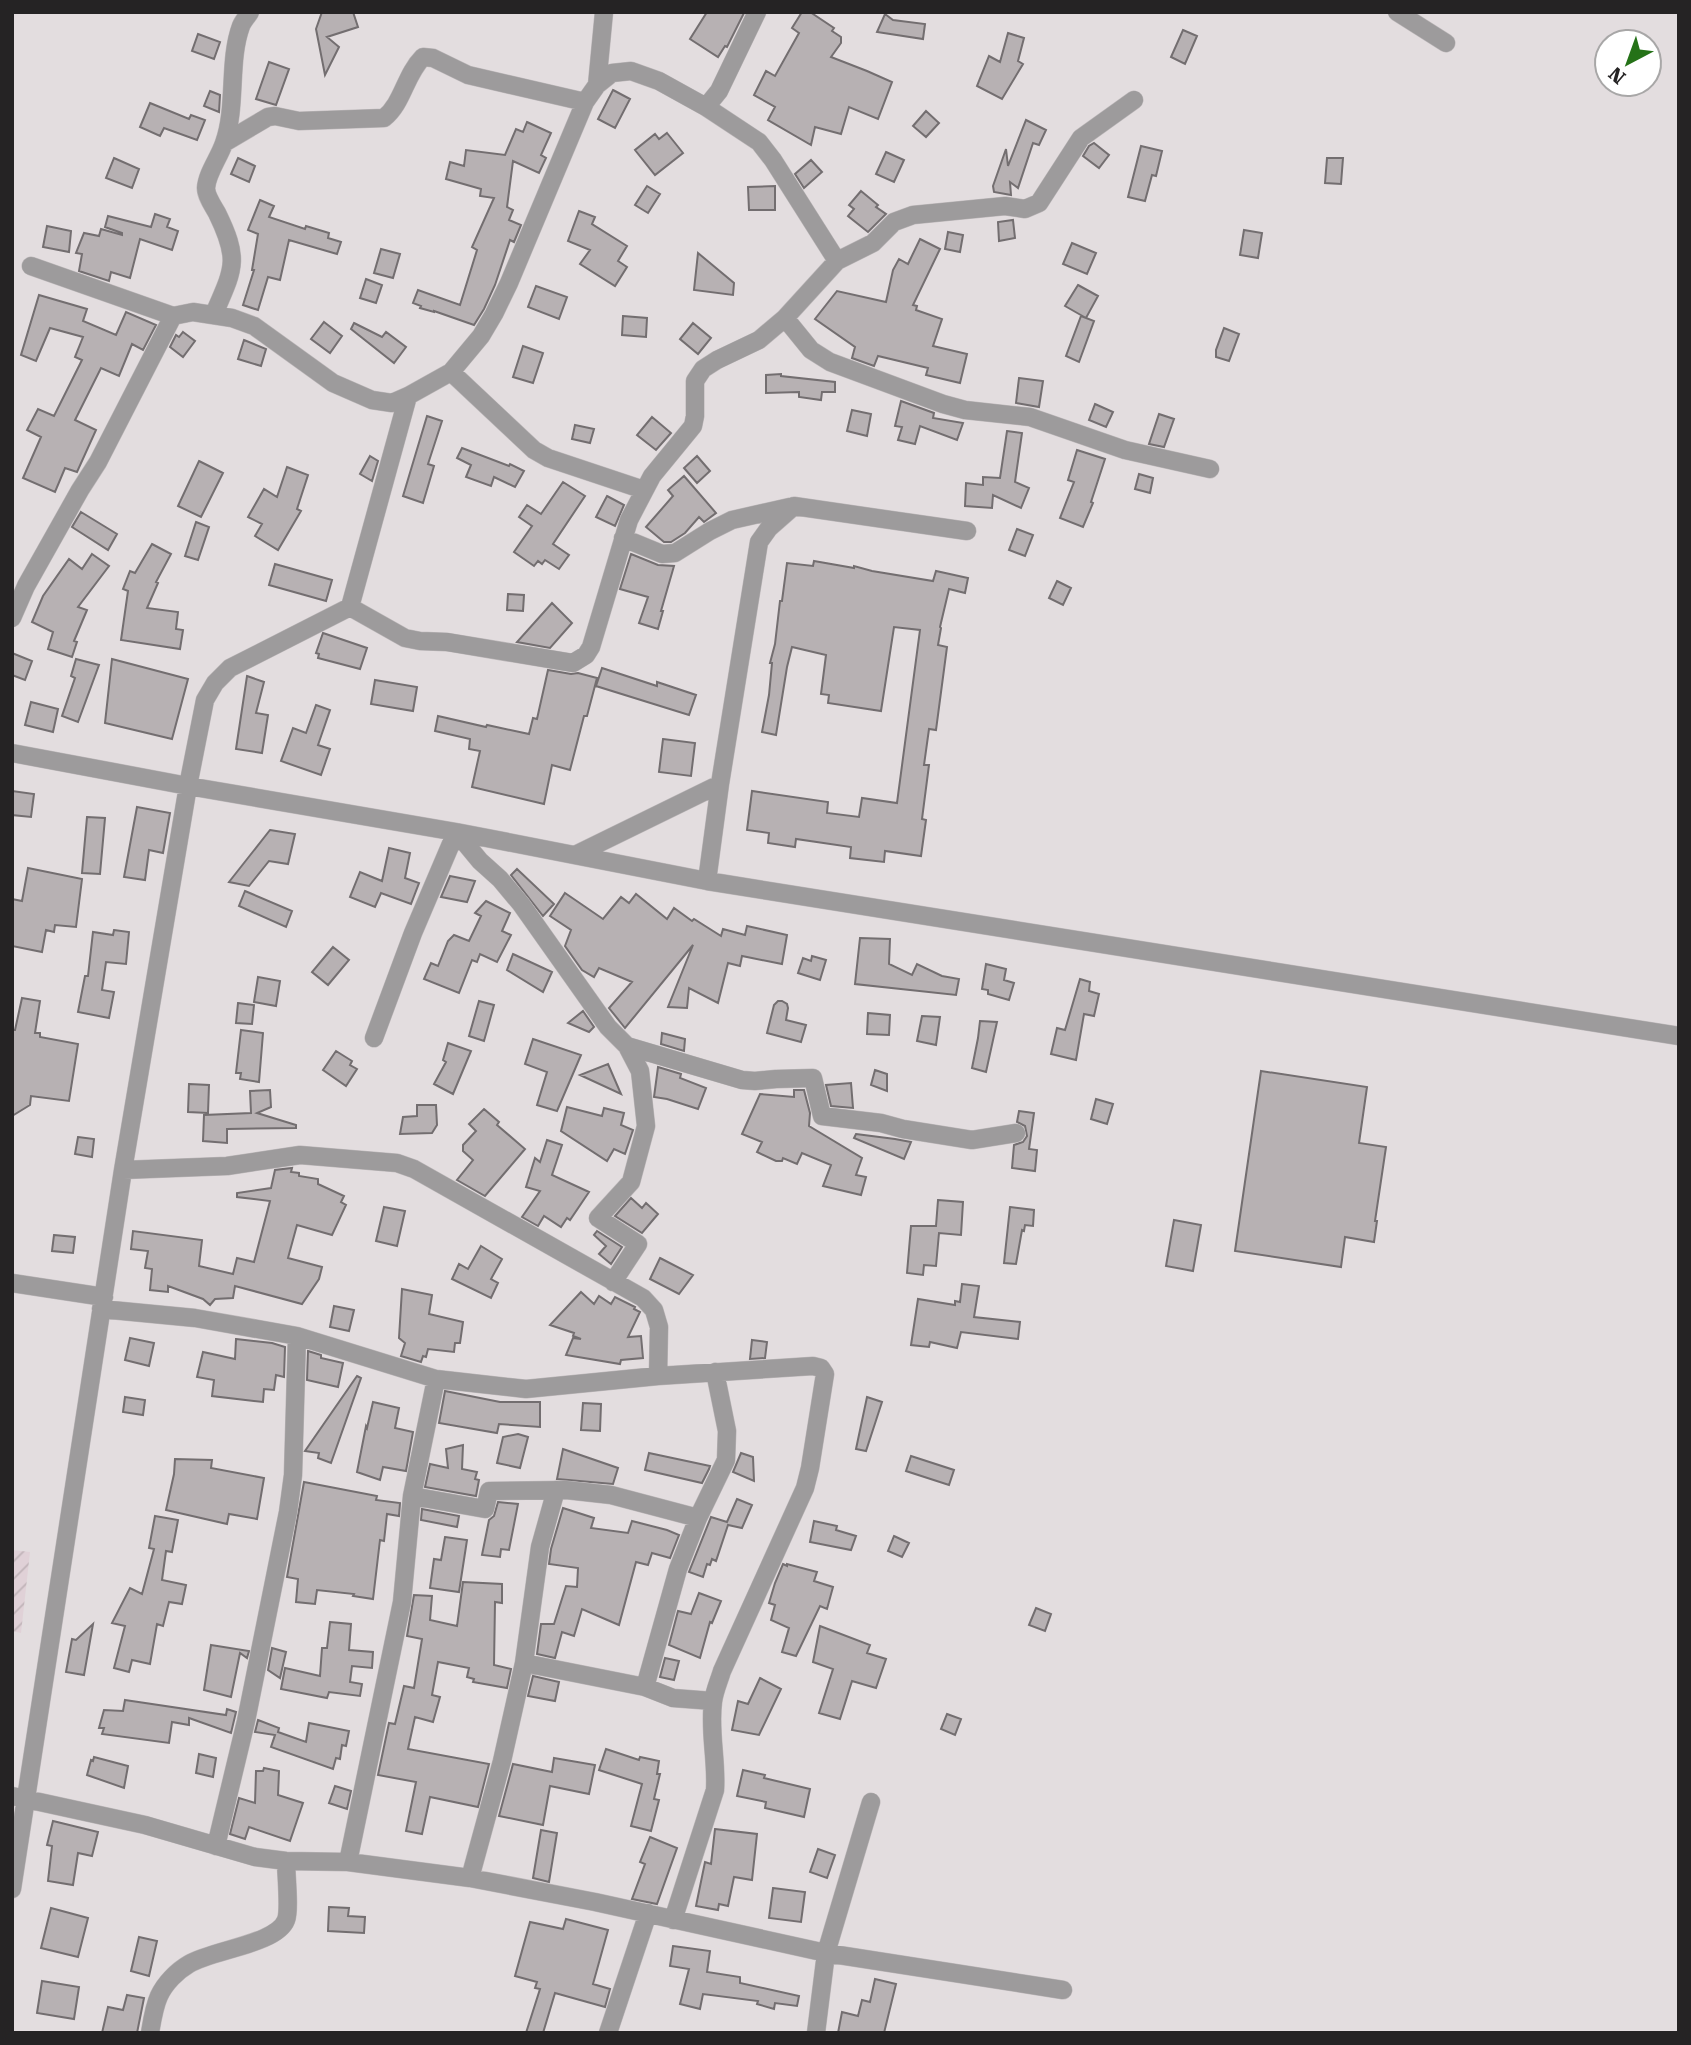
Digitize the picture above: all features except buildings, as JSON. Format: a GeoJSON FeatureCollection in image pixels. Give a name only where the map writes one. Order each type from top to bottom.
{"type":"FeatureCollection","features":[{"type":"Feature","properties":{"kind":"street"},"geometry":{"type":"LineString","coordinates":[[214,314],[231,275],[232,260],[229,239],[206,191],[230,124],[236,51],[241,26],[250,12]]}},
{"type":"Feature","properties":{"kind":"street"},"geometry":{"type":"LineString","coordinates":[[597,85],[604,12]]}},
{"type":"Feature","properties":{"kind":"street"},"geometry":{"type":"LineString","coordinates":[[706,107],[719,91],[757,12]]}},
{"type":"Feature","properties":{"kind":"street"},"geometry":{"type":"LineString","coordinates":[[1397,12],[1446,43]]}},
{"type":"Feature","properties":{"kind":"street"},"geometry":{"type":"LineString","coordinates":[[224,143],[268,117],[299,121],[384,118],[393,111],[414,66],[423,57],[432,58],[468,75],[585,102]]}},
{"type":"Feature","properties":{"kind":"street"},"geometry":{"type":"LineString","coordinates":[[31,266],[173,316],[193,312],[214,314],[254,326],[333,383],[372,400],[392,403],[451,372],[481,336],[494,314],[585,102],[597,85],[612,73],[631,71],[659,81],[760,142],[837,261]]}},
{"type":"Feature","properties":{"kind":"street"},"geometry":{"type":"LineString","coordinates":[[349,607],[405,638],[447,642],[573,663],[586,655],[591,647],[623,538],[644,490],[652,476],[693,426],[695,381],[703,369],[759,340],[785,318],[837,261],[873,243],[894,222],[913,215],[1005,206],[1025,208],[1039,203],[1081,138],[1134,100]]}},
{"type":"Feature","properties":{"kind":"street"},"geometry":{"type":"LineString","coordinates":[[12,618],[26,586],[98,462],[173,316]]}},
{"type":"Feature","properties":{"kind":"street"},"geometry":{"type":"LineString","coordinates":[[785,318],[811,350],[830,362],[943,404],[965,410],[1030,417],[1125,450],[1210,469]]}},
{"type":"Feature","properties":{"kind":"street"},"geometry":{"type":"LineString","coordinates":[[451,372],[534,450],[548,458],[644,490]]}},
{"type":"Feature","properties":{"kind":"street"},"geometry":{"type":"LineString","coordinates":[[12,1889],[20,1797],[123,1170],[205,700],[215,683],[230,668],[349,607],[408,396]]}},
{"type":"Feature","properties":{"kind":"street"},"geometry":{"type":"LineString","coordinates":[[623,538],[662,554],[675,553],[710,530],[732,520],[794,506],[967,531]]}},
{"type":"Feature","properties":{"kind":"street"},"geometry":{"type":"LineString","coordinates":[[707,881],[759,542],[769,528],[794,506]]}},
{"type":"Feature","properties":{"kind":"street"},"geometry":{"type":"LineString","coordinates":[[12,753],[456,832],[707,881],[1679,1036]]}},
{"type":"Feature","properties":{"kind":"street"},"geometry":{"type":"LineString","coordinates":[[575,855],[720,784]]}},
{"type":"Feature","properties":{"kind":"street"},"geometry":{"type":"LineString","coordinates":[[374,1038],[413,933],[456,832]]}},
{"type":"Feature","properties":{"kind":"street"},"geometry":{"type":"LineString","coordinates":[[456,832],[521,904],[608,1027],[627,1046],[640,1071],[646,1126],[631,1182],[598,1218],[638,1244],[613,1282]]}},
{"type":"Feature","properties":{"kind":"street"},"geometry":{"type":"LineString","coordinates":[[627,1046],[742,1080],[755,1082],[813,1078],[822,1116],[881,1123],[972,1140],[1016,1133]]}},
{"type":"Feature","properties":{"kind":"street"},"geometry":{"type":"LineString","coordinates":[[123,1170],[227,1166],[300,1155],[397,1163],[414,1169],[643,1298],[654,1310],[659,1327],[658,1376]]}},
{"type":"Feature","properties":{"kind":"street"},"geometry":{"type":"LineString","coordinates":[[12,1283],[103,1303],[297,1336],[436,1379],[526,1389],[658,1376],[813,1366],[821,1368],[825,1374],[805,1488],[722,1671],[713,1701],[715,1790],[673,1920]]}},
{"type":"Feature","properties":{"kind":"street"},"geometry":{"type":"LineString","coordinates":[[216,1846],[246,1721],[288,1512],[293,1475],[297,1336]]}},
{"type":"Feature","properties":{"kind":"street"},"geometry":{"type":"LineString","coordinates":[[645,1687],[678,1569],[698,1518],[726,1460],[727,1431],[715,1372]]}},
{"type":"Feature","properties":{"kind":"street"},"geometry":{"type":"LineString","coordinates":[[348,1862],[402,1602],[412,1496],[436,1379]]}},
{"type":"Feature","properties":{"kind":"street"},"geometry":{"type":"LineString","coordinates":[[412,1496],[485,1509],[489,1490],[556,1490],[626,1498],[698,1518]]}},
{"type":"Feature","properties":{"kind":"street"},"geometry":{"type":"LineString","coordinates":[[470,1878],[502,1761],[524,1664],[540,1547],[556,1490]]}},
{"type":"Feature","properties":{"kind":"street"},"geometry":{"type":"LineString","coordinates":[[524,1664],[645,1687],[673,1698],[713,1701]]}},
{"type":"Feature","properties":{"kind":"street"},"geometry":{"type":"LineString","coordinates":[[20,1797],[145,1825],[255,1857],[286,1861],[348,1862],[470,1878],[648,1913],[826,1953],[1063,1990]]}},
{"type":"Feature","properties":{"kind":"street"},"geometry":{"type":"LineString","coordinates":[[816,2033],[826,1953],[871,1802]]}},
{"type":"Feature","properties":{"kind":"street"},"geometry":{"type":"LineString","coordinates":[[150,2033],[159,1997],[171,1979],[189,1964],[222,1950],[263,1940],[280,1930],[287,1919],[286,1861]]}},
{"type":"Feature","properties":{"kind":"street"},"geometry":{"type":"LineString","coordinates":[[608,2033],[648,1913]]}},
{"type":"Feature","properties":{"kind":"shaded area"},"geometry":{"type":"Polygon","coordinates":[[[12,1550],[30,1552],[21,1633],[12,1631],[12,1550]]]}}]}
